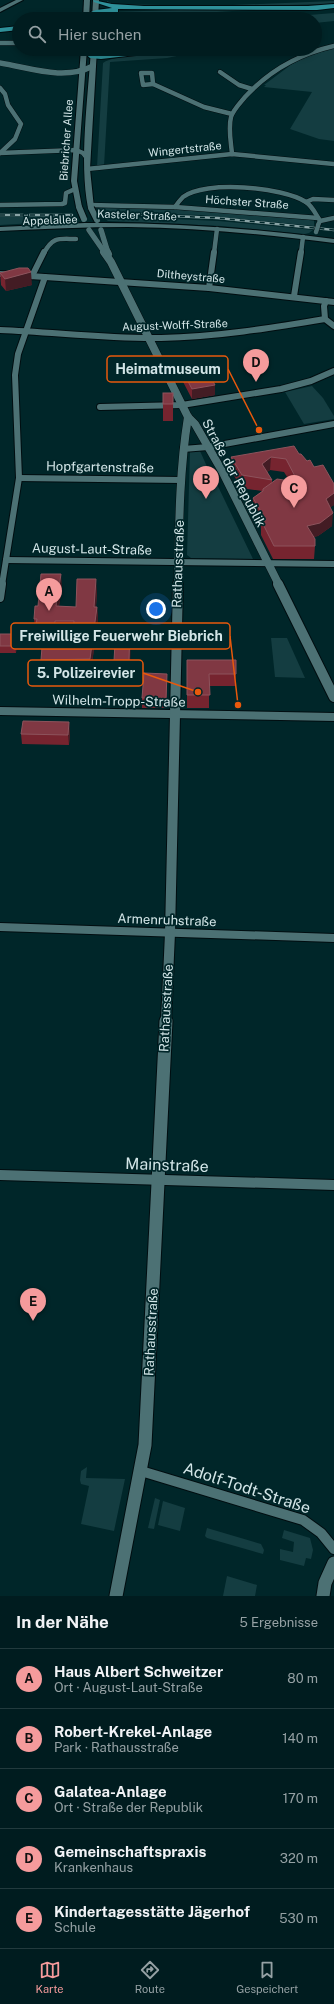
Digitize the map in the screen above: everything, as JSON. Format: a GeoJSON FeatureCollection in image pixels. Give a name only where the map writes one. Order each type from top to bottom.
{"type":"FeatureCollection","features":[{"type":"Feature","properties":{"kind":"highway"},"geometry":{"type":"LineString","coordinates":[[96,0],[111,6],[144,8],[316,8]]}},
{"type":"Feature","properties":{"kind":"highway"},"geometry":{"type":"LineString","coordinates":[[252,12],[334,6]]}},
{"type":"Feature","properties":{"kind":"highway"},"geometry":{"type":"LineString","coordinates":[[120,12],[144,8]]}},
{"type":"Feature","properties":{"kind":"highway"},"geometry":{"type":"LineString","coordinates":[[308,12],[334,10]]}},
{"type":"Feature","properties":{"kind":"highway"},"geometry":{"type":"LineString","coordinates":[[0,30],[12,29]]}},
{"type":"Feature","properties":{"kind":"highway"},"geometry":{"type":"LineString","coordinates":[[0,34],[12,33]]}},
{"type":"Feature","properties":{"kind":"highway"},"geometry":{"type":"LineString","coordinates":[[83,62],[90,56]]}},
{"type":"Feature","properties":{"kind":"highway"},"geometry":{"type":"LineString","coordinates":[[93,66],[110,56]]}},
{"type":"Feature","properties":{"kind":"main road"},"geometry":{"type":"LineString","coordinates":[[0,10],[20,0]]}},
{"type":"Feature","properties":{"kind":"main road"},"geometry":{"type":"LineString","coordinates":[[86,12],[87,0]]}},
{"type":"Feature","properties":{"kind":"main road"},"geometry":{"type":"LineString","coordinates":[[96,0],[96,12]]}},
{"type":"Feature","properties":{"kind":"main road","name":"Biebricher Allee"},"geometry":{"type":"LineString","coordinates":[[83,56],[74,189],[79,208],[86,225]]}},
{"type":"Feature","properties":{"kind":"main road","name":"Biebricher Allee"},"geometry":{"type":"LineString","coordinates":[[94,56],[87,169],[88,192],[91,206],[99,225]]}},
{"type":"Feature","properties":{"kind":"main road"},"geometry":{"type":"LineString","coordinates":[[75,169],[87,169]]}},
{"type":"Feature","properties":{"kind":"main road","name":"Äppelallee"},"geometry":{"type":"LineString","coordinates":[[0,234],[86,225]]}},
{"type":"Feature","properties":{"kind":"main road","name":"Kasteler Straße"},"geometry":{"type":"LineString","coordinates":[[99,225],[217,229],[301,237],[317,227],[334,241]]}},
{"type":"Feature","properties":{"kind":"main road","name":"Äppelallee"},"geometry":{"type":"LineString","coordinates":[[0,229],[99,225]]}},
{"type":"Feature","properties":{"kind":"street"},"geometry":{"type":"LineString","coordinates":[[0,43],[12,43]]}},
{"type":"Feature","properties":{"kind":"street"},"geometry":{"type":"LineString","coordinates":[[322,50],[334,46]]}},
{"type":"Feature","properties":{"kind":"street"},"geometry":{"type":"LineString","coordinates":[[232,154],[229,124],[232,114],[252,89],[281,67],[302,56]]}},
{"type":"Feature","properties":{"kind":"street"},"geometry":{"type":"LineString","coordinates":[[0,63],[50,72],[82,72],[93,66]]}},
{"type":"Feature","properties":{"kind":"street"},"geometry":{"type":"LineString","coordinates":[[82,72],[92,81]]}},
{"type":"Feature","properties":{"kind":"street"},"geometry":{"type":"LineString","coordinates":[[220,72],[239,85],[252,89]]}},
{"type":"Feature","properties":{"kind":"street"},"geometry":{"type":"LineString","coordinates":[[153,84],[204,107],[232,114]]}},
{"type":"Feature","properties":{"kind":"street"},"geometry":{"type":"LineString","coordinates":[[0,88],[5,94],[8,105],[21,124],[15,140],[0,153]]}},
{"type":"Feature","properties":{"kind":"street"},"geometry":{"type":"LineString","coordinates":[[0,153],[76,150],[83,153],[87,158]]}},
{"type":"Feature","properties":{"kind":"street","name":"Wingertstraße"},"geometry":{"type":"LineString","coordinates":[[87,169],[232,154],[240,156],[334,164]]}},
{"type":"Feature","properties":{"kind":"street","name":"Höchster Straße"},"geometry":{"type":"LineString","coordinates":[[175,207],[179,200],[186,195],[220,187],[272,191],[306,202],[317,227]]}},
{"type":"Feature","properties":{"kind":"street"},"geometry":{"type":"LineString","coordinates":[[0,205],[62,204],[65,203],[66,193],[74,189]]}},
{"type":"Feature","properties":{"kind":"street"},"geometry":{"type":"LineString","coordinates":[[306,202],[318,199],[334,200]]}},
{"type":"Feature","properties":{"kind":"street","name":"Höchster Straße"},"geometry":{"type":"LineString","coordinates":[[91,206],[175,207],[317,227]]}},
{"type":"Feature","properties":{"kind":"street"},"geometry":{"type":"LineString","coordinates":[[317,227],[334,218]]}},
{"type":"Feature","properties":{"kind":"street","name":"Straße der Republik"},"geometry":{"type":"LineString","coordinates":[[86,225],[111,262],[188,417],[195,424],[236,499],[266,563],[334,697]]}},
{"type":"Feature","properties":{"kind":"street","name":"Straße der Republik"},"geometry":{"type":"LineString","coordinates":[[99,225],[111,262]]}},
{"type":"Feature","properties":{"kind":"street"},"geometry":{"type":"LineString","coordinates":[[209,288],[217,229]]}},
{"type":"Feature","properties":{"kind":"street"},"geometry":{"type":"LineString","coordinates":[[294,296],[301,237]]}},
{"type":"Feature","properties":{"kind":"street"},"geometry":{"type":"LineString","coordinates":[[32,276],[48,245],[54,240],[76,238]]}},
{"type":"Feature","properties":{"kind":"street","name":"Diltheystraße"},"geometry":{"type":"LineString","coordinates":[[0,274],[120,280],[294,296],[334,302]]}},
{"type":"Feature","properties":{"kind":"street"},"geometry":{"type":"LineString","coordinates":[[0,598],[20,478],[15,375],[18,354],[45,277]]}},
{"type":"Feature","properties":{"kind":"street"},"geometry":{"type":"LineString","coordinates":[[326,301],[324,306],[325,320],[334,326]]}},
{"type":"Feature","properties":{"kind":"street","name":"August-Wolff-Straße"},"geometry":{"type":"LineString","coordinates":[[0,330],[149,338],[228,334],[325,320]]}},
{"type":"Feature","properties":{"kind":"street"},"geometry":{"type":"LineString","coordinates":[[100,407],[182,405],[281,389],[311,381],[334,371]]}},
{"type":"Feature","properties":{"kind":"street","name":"Rathausstraße"},"geometry":{"type":"LineString","coordinates":[[116,1596],[142,1471],[145,1446],[170,934],[176,714],[175,657],[181,480],[183,449],[188,417]]}},
{"type":"Feature","properties":{"kind":"street"},"geometry":{"type":"LineString","coordinates":[[183,449],[208,447],[334,424]]}},
{"type":"Feature","properties":{"kind":"street","name":"Hopfgartenstraße"},"geometry":{"type":"LineString","coordinates":[[20,478],[181,480]]}},
{"type":"Feature","properties":{"kind":"street","name":"August-Laut-Straße"},"geometry":{"type":"LineString","coordinates":[[6,560],[334,564]]}},
{"type":"Feature","properties":{"kind":"street","name":"Wilhelm-Tropp-Straße"},"geometry":{"type":"LineString","coordinates":[[0,711],[321,718],[334,716]]}},
{"type":"Feature","properties":{"kind":"street","name":"Armenruhstraße"},"geometry":{"type":"LineString","coordinates":[[0,928],[334,938]]}},
{"type":"Feature","properties":{"kind":"street","name":"Mainstraße"},"geometry":{"type":"LineString","coordinates":[[0,1175],[334,1186]]}},
{"type":"Feature","properties":{"kind":"street","name":"Adolf-Todt-Straße"},"geometry":{"type":"LineString","coordinates":[[142,1471],[303,1520],[321,1533],[332,1547]]}},
{"type":"Feature","properties":{"kind":"street"},"geometry":{"type":"LineString","coordinates":[[323,1596],[325,1583],[334,1563]]}},
{"type":"Feature","properties":{"kind":"shaded area"},"geometry":{"type":"Polygon","coordinates":[[[107,1],[114,4],[209,6],[122,6],[107,3],[107,1]]]}},
{"type":"Feature","properties":{"kind":"shaded area"},"geometry":{"type":"Polygon","coordinates":[[[334,1],[334,4],[209,6],[334,1]]]}},
{"type":"Feature","properties":{"kind":"shaded area"},"geometry":{"type":"Polygon","coordinates":[[[217,9],[249,10],[217,12],[106,12],[217,9]]]}},
{"type":"Feature","properties":{"kind":"shaded area"},"geometry":{"type":"Polygon","coordinates":[[[334,13],[334,21],[322,22],[322,14],[334,13]]]}},
{"type":"Feature","properties":{"kind":"shaded area"},"geometry":{"type":"Polygon","coordinates":[[[334,48],[334,141],[319,139],[290,129],[312,92],[264,87],[266,85],[264,85],[292,64],[307,56],[322,56],[322,51],[334,48]]]}},
{"type":"Feature","properties":{"kind":"shaded area"},"geometry":{"type":"Polygon","coordinates":[[[126,56],[177,56],[110,62],[104,166],[97,167],[103,63],[126,56]]]}},
{"type":"Feature","properties":{"kind":"shaded area"},"geometry":{"type":"Polygon","coordinates":[[[98,207],[176,209],[314,220],[314,226],[200,215],[99,212],[98,207]]]}},
{"type":"Feature","properties":{"kind":"shaded area"},"geometry":{"type":"Polygon","coordinates":[[[72,216],[73,220],[69,221],[0,225],[0,217],[72,216]]]}},
{"type":"Feature","properties":{"kind":"shaded area"},"geometry":{"type":"Polygon","coordinates":[[[102,216],[219,221],[313,230],[305,234],[221,226],[108,221],[102,216]]]}},
{"type":"Feature","properties":{"kind":"shaded area"},"geometry":{"type":"Polygon","coordinates":[[[312,386],[323,398],[334,416],[334,419],[304,424],[285,392],[312,386]]]}},
{"type":"Feature","properties":{"kind":"shaded area"},"geometry":{"type":"Polygon","coordinates":[[[190,451],[200,451],[209,471],[215,471],[217,474],[213,476],[253,559],[191,558],[187,555],[190,451]]]}},
{"type":"Feature","properties":{"kind":"shaded area"},"geometry":{"type":"Polygon","coordinates":[[[271,638],[287,638],[305,678],[275,677],[271,638]]]}},
{"type":"Feature","properties":{"kind":"shaded area"},"geometry":{"type":"Polygon","coordinates":[[[87,1467],[86,1478],[125,1479],[114,1531],[81,1524],[89,1486],[81,1484],[80,1480],[81,1471],[87,1467]]]}},
{"type":"Feature","properties":{"kind":"shaded area"},"geometry":{"type":"Polygon","coordinates":[[[155,1498],[160,1500],[154,1529],[148,1528],[155,1498]]]}},
{"type":"Feature","properties":{"kind":"shaded area"},"geometry":{"type":"Polygon","coordinates":[[[163,1501],[185,1508],[180,1531],[158,1525],[163,1501]]]}},
{"type":"Feature","properties":{"kind":"shaded area"},"geometry":{"type":"Polygon","coordinates":[[[207,1528],[261,1544],[264,1550],[263,1554],[207,1538],[205,1536],[207,1528]]]}},
{"type":"Feature","properties":{"kind":"shaded area"},"geometry":{"type":"Polygon","coordinates":[[[284,1530],[310,1538],[313,1550],[311,1559],[306,1558],[304,1566],[280,1560],[280,1549],[293,1552],[294,1542],[282,1538],[284,1530]]]}},
{"type":"Feature","properties":{"kind":"shaded area"},"geometry":{"type":"Polygon","coordinates":[[[227,1576],[257,1585],[255,1596],[223,1596],[227,1576]]]}},
{"type":"Feature","properties":{"kind":"building"},"geometry":{"type":"Polygon","coordinates":[[[19,268],[28,268],[31,272],[5,279],[0,273],[19,268]]]}},
{"type":"Feature","properties":{"kind":"building"},"geometry":{"type":"Polygon","coordinates":[[[204,365],[215,385],[192,389],[181,368],[204,365]]]}},
{"type":"Feature","properties":{"kind":"building"},"geometry":{"type":"Polygon","coordinates":[[[163,393],[173,393],[173,404],[163,404],[163,393]]]}},
{"type":"Feature","properties":{"kind":"building"},"geometry":{"type":"Polygon","coordinates":[[[294,446],[299,454],[301,454],[307,461],[310,460],[314,467],[323,465],[334,484],[334,493],[326,499],[333,513],[320,523],[307,526],[315,539],[315,546],[274,546],[262,522],[266,520],[253,498],[277,479],[298,482],[286,459],[271,457],[262,464],[272,480],[242,475],[231,457],[294,446]]]}},
{"type":"Feature","properties":{"kind":"building"},"geometry":{"type":"Polygon","coordinates":[[[41,574],[61,574],[56,606],[76,607],[77,579],[96,579],[94,607],[97,607],[90,659],[41,660],[42,647],[72,647],[74,621],[55,621],[54,631],[35,631],[37,619],[34,619],[35,606],[38,606],[41,574]]]}},
{"type":"Feature","properties":{"kind":"building"},"geometry":{"type":"Polygon","coordinates":[[[130,625],[129,661],[114,661],[116,626],[130,625]]]}},
{"type":"Feature","properties":{"kind":"building"},"geometry":{"type":"Polygon","coordinates":[[[0,634],[16,634],[15,646],[0,646],[0,634]]]}},
{"type":"Feature","properties":{"kind":"building"},"geometry":{"type":"Polygon","coordinates":[[[187,660],[236,660],[236,674],[209,674],[210,695],[187,695],[187,660]]]}},
{"type":"Feature","properties":{"kind":"building"},"geometry":{"type":"Polygon","coordinates":[[[144,673],[167,674],[166,699],[142,698],[144,673]]]}},
{"type":"Feature","properties":{"kind":"building"},"geometry":{"type":"Polygon","coordinates":[[[23,721],[69,722],[68,735],[21,734],[23,721]]]}},
{"type":"Feature","properties":{"kind":"railway"},"geometry":{"type":"LineString","coordinates":[[100,213],[218,218],[334,230]]}},
{"type":"Feature","properties":{"kind":"railway"},"geometry":{"type":"LineString","coordinates":[[0,215],[72,215]]}},
{"type":"Feature","properties":{"kind":"place","name":"Gemeinschaftspraxis"},"geometry":{"type":"Point","coordinates":[256,382]}},
{"type":"Feature","properties":{"kind":"place","name":"Heimatmuseum"},"geometry":{"type":"Point","coordinates":[259,430]}},
{"type":"Feature","properties":{"kind":"place","name":"Robert-Krekel-Anlage"},"geometry":{"type":"Point","coordinates":[206,499]}},
{"type":"Feature","properties":{"kind":"place","name":"Galatea-Anlage"},"geometry":{"type":"Point","coordinates":[294,508]}},
{"type":"Feature","properties":{"kind":"place","name":"Haus Albert Schweitzer"},"geometry":{"type":"Point","coordinates":[49,611]}},
{"type":"Feature","properties":{"kind":"place","name":"5. Polizeirevier"},"geometry":{"type":"Point","coordinates":[198,692]}},
{"type":"Feature","properties":{"kind":"place","name":"Freiwillige Feuerwehr Biebrich"},"geometry":{"type":"Point","coordinates":[238,705]}},
{"type":"Feature","properties":{"kind":"place","name":"Kindertagesstätte Jägerhof"},"geometry":{"type":"Point","coordinates":[33,1321]}}]}
